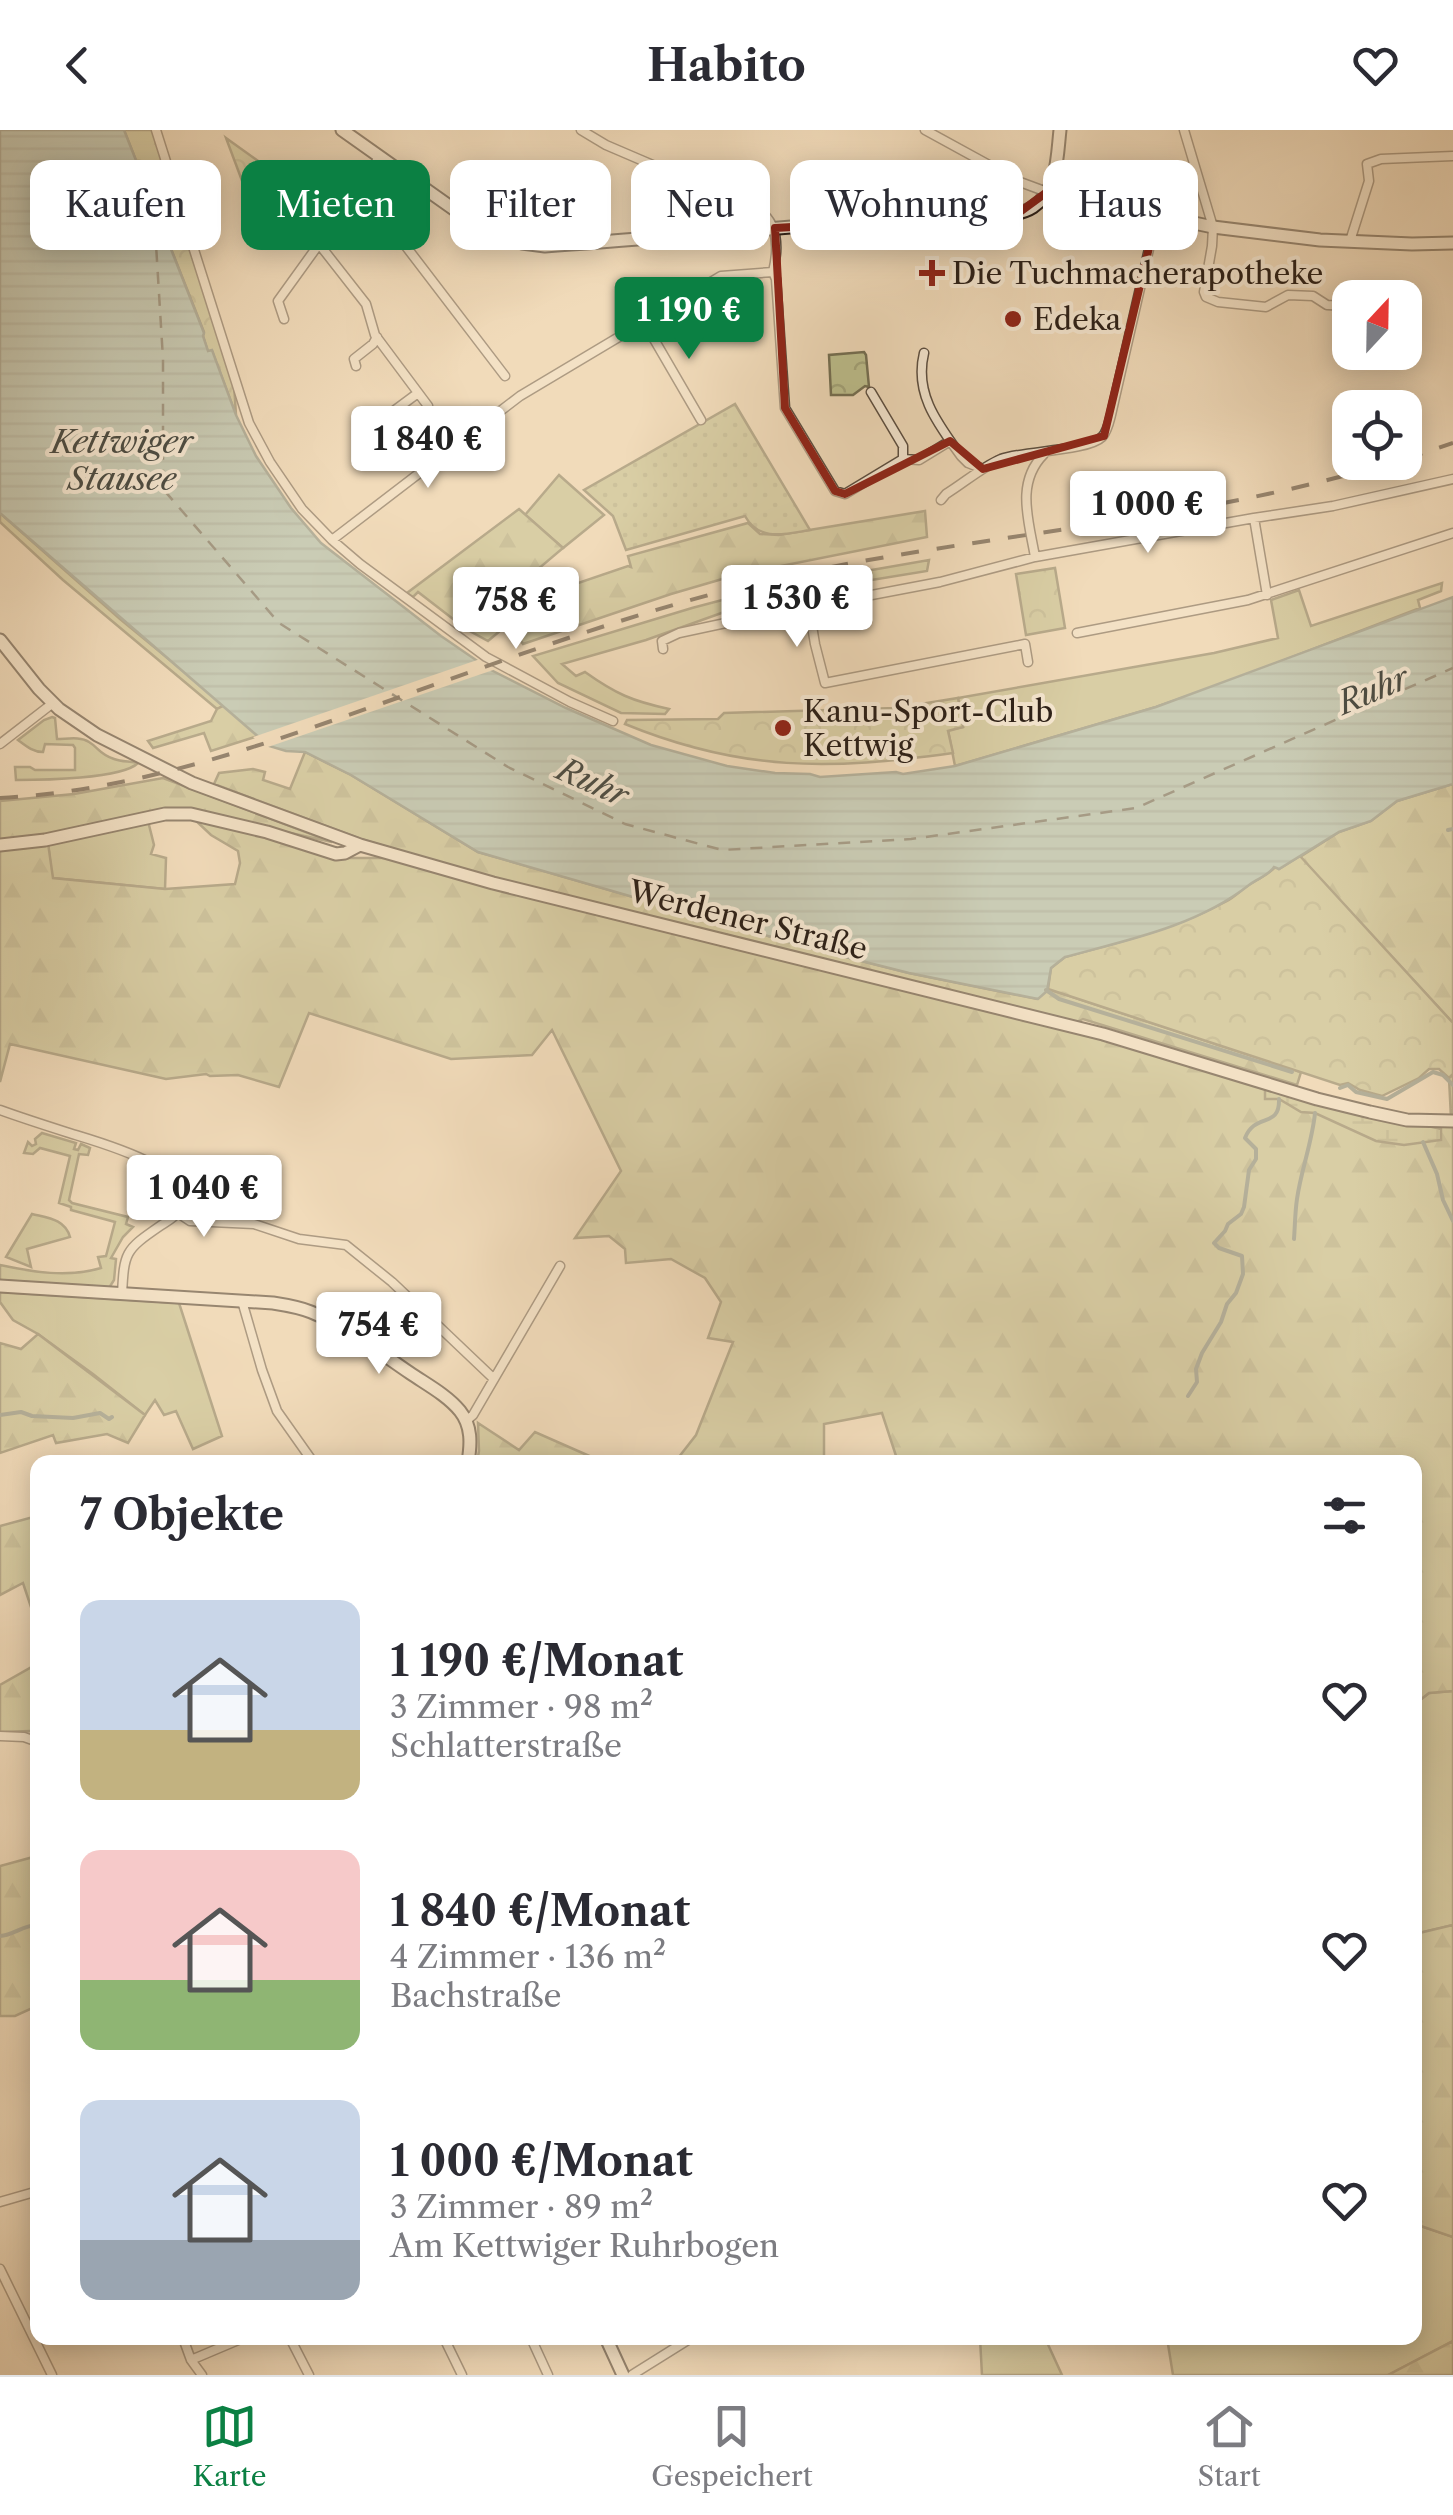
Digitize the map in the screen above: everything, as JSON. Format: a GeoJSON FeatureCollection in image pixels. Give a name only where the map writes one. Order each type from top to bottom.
{"type":"FeatureCollection","features":[{"type":"Feature","properties":{"kind":"main road"},"geometry":{"type":"LineString","coordinates":[[342,130],[386,160]]}},
{"type":"Feature","properties":{"kind":"main road"},"geometry":{"type":"LineString","coordinates":[[1057,160],[1060,130]]}},
{"type":"Feature","properties":{"kind":"main road"},"geometry":{"type":"LineString","coordinates":[[430,191],[479,227],[522,243],[545,246],[1017,214],[1043,196]]}},
{"type":"Feature","properties":{"kind":"main road"},"geometry":{"type":"LineString","coordinates":[[1198,223],[1350,242],[1453,243]]}},
{"type":"Feature","properties":{"kind":"main road","name":"Werdener Straße"},"geometry":{"type":"LineString","coordinates":[[0,640],[54,703],[96,734],[174,775],[360,845],[494,883],[1104,1034],[1370,1112],[1407,1120],[1453,1121]]}},
{"type":"Feature","properties":{"kind":"main road"},"geometry":{"type":"LineString","coordinates":[[0,846],[183,812],[338,854],[360,845]]}},
{"type":"Feature","properties":{"kind":"main road"},"geometry":{"type":"LineString","coordinates":[[0,1286],[294,1306],[328,1320],[444,1396],[459,1409],[466,1422],[470,1434],[468,1455]]}},
{"type":"Feature","properties":{"kind":"main road"},"geometry":{"type":"LineString","coordinates":[[609,2345],[623,2375]]}},
{"type":"Feature","properties":{"kind":"street"},"geometry":{"type":"LineString","coordinates":[[156,130],[249,424],[291,494],[332,540],[486,658],[613,721]]}},
{"type":"Feature","properties":{"kind":"street"},"geometry":{"type":"LineString","coordinates":[[581,130],[606,145],[768,216],[775,228],[773,272],[786,408],[835,491],[845,494],[903,459],[918,460],[950,440]]}},
{"type":"Feature","properties":{"kind":"street"},"geometry":{"type":"LineString","coordinates":[[924,130],[1043,191]]}},
{"type":"Feature","properties":{"kind":"street"},"geometry":{"type":"LineString","coordinates":[[1197,130],[1185,134],[1212,226],[1204,292],[1210,300],[1266,307],[1288,295],[1313,296],[1332,305]]}},
{"type":"Feature","properties":{"kind":"street"},"geometry":{"type":"LineString","coordinates":[[378,160],[380,156]]}},
{"type":"Feature","properties":{"kind":"street"},"geometry":{"type":"LineString","coordinates":[[1350,242],[1370,180],[1367,164],[1453,156]]}},
{"type":"Feature","properties":{"kind":"street"},"geometry":{"type":"LineString","coordinates":[[284,319],[278,301],[315,250]]}},
{"type":"Feature","properties":{"kind":"street"},"geometry":{"type":"LineString","coordinates":[[324,250],[366,304],[376,337],[428,406]]}},
{"type":"Feature","properties":{"kind":"street"},"geometry":{"type":"LineString","coordinates":[[409,250],[505,376]]}},
{"type":"Feature","properties":{"kind":"street"},"geometry":{"type":"LineString","coordinates":[[1035,557],[1026,484],[1044,454],[1095,442],[1104,436],[1148,250]]}},
{"type":"Feature","properties":{"kind":"street"},"geometry":{"type":"LineString","coordinates":[[332,540],[520,396],[721,276],[773,272]]}},
{"type":"Feature","properties":{"kind":"street"},"geometry":{"type":"LineString","coordinates":[[644,322],[701,420]]}},
{"type":"Feature","properties":{"kind":"street"},"geometry":{"type":"LineString","coordinates":[[356,366],[354,360],[376,337]]}},
{"type":"Feature","properties":{"kind":"street"},"geometry":{"type":"LineString","coordinates":[[924,353],[920,370],[922,390],[950,440],[968,462],[984,470]]}},
{"type":"Feature","properties":{"kind":"street"},"geometry":{"type":"LineString","coordinates":[[872,392],[904,446],[903,459]]}},
{"type":"Feature","properties":{"kind":"street"},"geometry":{"type":"LineString","coordinates":[[390,419],[391,413],[418,393]]}},
{"type":"Feature","properties":{"kind":"street"},"geometry":{"type":"LineString","coordinates":[[941,500],[1004,458],[1044,454]]}},
{"type":"Feature","properties":{"kind":"street"},"geometry":{"type":"LineString","coordinates":[[662,649],[662,640],[679,634],[940,582],[1035,557],[1354,502],[1453,478]]}},
{"type":"Feature","properties":{"kind":"street"},"geometry":{"type":"LineString","coordinates":[[1254,518],[1267,595]]}},
{"type":"Feature","properties":{"kind":"street"},"geometry":{"type":"LineString","coordinates":[[1077,633],[1267,595],[1453,533]]}},
{"type":"Feature","properties":{"kind":"street"},"geometry":{"type":"LineString","coordinates":[[809,608],[825,683],[1025,644],[1028,662]]}},
{"type":"Feature","properties":{"kind":"street"},"geometry":{"type":"LineString","coordinates":[[0,744],[54,703]]}},
{"type":"Feature","properties":{"kind":"street"},"geometry":{"type":"LineString","coordinates":[[0,1110],[144,1158],[168,1174],[182,1190],[178,1213],[129,1250],[124,1261],[122,1295]]}},
{"type":"Feature","properties":{"kind":"street"},"geometry":{"type":"LineString","coordinates":[[178,1213],[190,1221],[254,1224],[298,1239],[346,1245],[404,1293],[494,1378]]}},
{"type":"Feature","properties":{"kind":"street"},"geometry":{"type":"LineString","coordinates":[[466,1422],[525,1330],[560,1266]]}},
{"type":"Feature","properties":{"kind":"street"},"geometry":{"type":"LineString","coordinates":[[242,1301],[277,1411],[308,1455]]}},
{"type":"Feature","properties":{"kind":"street"},"geometry":{"type":"LineString","coordinates":[[0,1736],[30,1740]]}},
{"type":"Feature","properties":{"kind":"street"},"geometry":{"type":"LineString","coordinates":[[0,2202],[30,2193]]}},
{"type":"Feature","properties":{"kind":"street"},"geometry":{"type":"LineString","coordinates":[[0,2269],[30,2330]]}},
{"type":"Feature","properties":{"kind":"street"},"geometry":{"type":"LineString","coordinates":[[37,2345],[52,2375]]}},
{"type":"Feature","properties":{"kind":"street"},"geometry":{"type":"LineString","coordinates":[[186,2345],[202,2375]]}},
{"type":"Feature","properties":{"kind":"street"},"geometry":{"type":"LineString","coordinates":[[192,2360],[227,2345]]}},
{"type":"Feature","properties":{"kind":"street"},"geometry":{"type":"LineString","coordinates":[[294,2345],[309,2375]]}},
{"type":"Feature","properties":{"kind":"street"},"geometry":{"type":"LineString","coordinates":[[447,2345],[462,2375]]}},
{"type":"Feature","properties":{"kind":"street"},"geometry":{"type":"LineString","coordinates":[[533,2345],[548,2375]]}},
{"type":"Feature","properties":{"kind":"street"},"geometry":{"type":"LineString","coordinates":[[632,2375],[679,2345]]}},
{"type":"Feature","properties":{"kind":"highlighted area"},"geometry":{"type":"Polygon","coordinates":[[[1047,192],[1157,214],[1104,436],[983,469],[950,441],[845,494],[835,491],[785,408],[775,228],[1017,214],[1047,192]]]}},
{"type":"Feature","properties":{"kind":"green space"},"geometry":{"type":"Polygon","coordinates":[[[124,130],[153,130],[163,160],[136,160],[124,130]]]}},
{"type":"Feature","properties":{"kind":"green space"},"geometry":{"type":"Polygon","coordinates":[[[226,138],[257,160],[241,160],[241,178],[226,138]]]}},
{"type":"Feature","properties":{"kind":"green space"},"geometry":{"type":"Polygon","coordinates":[[[172,250],[191,250],[234,384],[236,415],[212,351],[208,352],[172,250]]]}},
{"type":"Feature","properties":{"kind":"green space"},"geometry":{"type":"Polygon","coordinates":[[[864,352],[869,387],[853,395],[831,395],[829,355],[864,352]]]}},
{"type":"Feature","properties":{"kind":"green space"},"geometry":{"type":"Polygon","coordinates":[[[735,404],[810,530],[765,533],[745,516],[626,550],[613,516],[584,490],[735,404]]]}},
{"type":"Feature","properties":{"kind":"green space"},"geometry":{"type":"Polygon","coordinates":[[[559,475],[604,515],[563,548],[525,515],[559,475]]]}},
{"type":"Feature","properties":{"kind":"green space"},"geometry":{"type":"Polygon","coordinates":[[[519,509],[563,548],[538,569],[549,593],[631,567],[628,556],[748,523],[760,534],[779,535],[925,511],[927,537],[736,575],[523,644],[507,625],[488,641],[418,592],[413,597],[407,593],[519,509]]]}},
{"type":"Feature","properties":{"kind":"green space"},"geometry":{"type":"Polygon","coordinates":[[[0,513],[225,705],[217,709],[63,580],[0,522],[0,513]]]}},
{"type":"Feature","properties":{"kind":"green space"},"geometry":{"type":"Polygon","coordinates":[[[929,560],[927,571],[741,606],[646,640],[562,664],[576,676],[585,672],[625,696],[669,709],[665,714],[621,713],[558,683],[533,656],[768,588],[929,560]]]}},
{"type":"Feature","properties":{"kind":"green space"},"geometry":{"type":"Polygon","coordinates":[[[1055,568],[1065,628],[1026,635],[1016,574],[1055,568]]]}},
{"type":"Feature","properties":{"kind":"green space"},"geometry":{"type":"Polygon","coordinates":[[[1442,583],[1441,591],[1418,600],[1420,608],[1225,683],[955,766],[948,730],[963,727],[958,698],[1278,638],[1271,600],[1299,590],[1311,626],[1442,583]]]}},
{"type":"Feature","properties":{"kind":"green space"},"geometry":{"type":"Polygon","coordinates":[[[958,698],[963,727],[948,731],[953,753],[908,759],[826,764],[748,759],[668,740],[625,724],[627,720],[718,719],[724,713],[896,708],[958,698]]]}},
{"type":"Feature","properties":{"kind":"green space"},"geometry":{"type":"Polygon","coordinates":[[[225,705],[258,736],[211,751],[204,733],[153,748],[148,741],[211,721],[217,709],[225,705]]]}},
{"type":"Feature","properties":{"kind":"green space"},"geometry":{"type":"Polygon","coordinates":[[[52,717],[57,739],[82,739],[109,757],[138,763],[99,775],[16,780],[15,767],[75,770],[73,745],[45,744],[43,752],[39,752],[18,740],[52,717]]]}},
{"type":"Feature","properties":{"kind":"green space"},"geometry":{"type":"Polygon","coordinates":[[[305,752],[351,775],[478,852],[909,973],[1037,999],[1048,989],[1301,1072],[1297,1085],[1083,1019],[1077,1022],[497,880],[361,839],[214,784],[219,773],[253,769],[265,772],[263,780],[290,789],[305,752]]]}},
{"type":"Feature","properties":{"kind":"green space"},"geometry":{"type":"Polygon","coordinates":[[[163,778],[332,842],[184,810],[0,842],[0,801],[74,794],[163,778]]]}},
{"type":"Feature","properties":{"kind":"green space"},"geometry":{"type":"Polygon","coordinates":[[[1453,784],[1453,1023],[1300,857],[1339,832],[1371,821],[1397,801],[1453,784]]]}},
{"type":"Feature","properties":{"kind":"green space"},"geometry":{"type":"Polygon","coordinates":[[[194,819],[290,841],[340,858],[388,858],[1077,1030],[1344,1109],[1451,1118],[1449,1078],[1453,1074],[1453,1691],[1429,1693],[1422,1698],[1422,1455],[896,1455],[882,1413],[824,1424],[824,1455],[680,1455],[696,1435],[733,1342],[708,1338],[721,1302],[705,1278],[671,1259],[626,1263],[625,1249],[609,1236],[575,1238],[621,1171],[552,1030],[532,1055],[451,1059],[309,1013],[279,1087],[238,1075],[166,1079],[10,1044],[0,1082],[0,850],[48,843],[53,878],[165,889],[235,884],[240,863],[238,851],[194,819]]]}},
{"type":"Feature","properties":{"kind":"green space"},"geometry":{"type":"Polygon","coordinates":[[[148,821],[154,845],[151,854],[166,858],[165,889],[52,878],[48,843],[148,821]]]}},
{"type":"Feature","properties":{"kind":"green space"},"geometry":{"type":"Polygon","coordinates":[[[1300,856],[1453,1023],[1453,1074],[1449,1078],[1439,1069],[1429,1069],[1382,1096],[1048,989],[1051,968],[1065,957],[1188,919],[1227,901],[1276,866],[1279,869],[1300,856]]]}},
{"type":"Feature","properties":{"kind":"green space"},"geometry":{"type":"Polygon","coordinates":[[[1265,1088],[1441,1129],[1441,1140],[1404,1145],[1376,1141],[1315,1113],[1301,1112],[1279,1099],[1265,1099],[1265,1088]]]}},
{"type":"Feature","properties":{"kind":"green space"},"geometry":{"type":"Polygon","coordinates":[[[42,1133],[76,1143],[74,1149],[78,1150],[81,1144],[90,1148],[88,1155],[79,1154],[69,1200],[128,1217],[126,1224],[133,1227],[111,1258],[116,1259],[109,1288],[0,1280],[0,1265],[37,1272],[76,1273],[101,1268],[98,1257],[106,1256],[115,1222],[59,1203],[70,1156],[40,1148],[33,1154],[24,1153],[28,1142],[36,1144],[35,1139],[42,1133]]]}},
{"type":"Feature","properties":{"kind":"green space"},"geometry":{"type":"Polygon","coordinates":[[[32,1214],[60,1223],[70,1237],[27,1249],[31,1267],[6,1257],[32,1214]]]}},
{"type":"Feature","properties":{"kind":"green space"},"geometry":{"type":"Polygon","coordinates":[[[0,1292],[179,1303],[222,1436],[193,1449],[176,1411],[164,1415],[155,1400],[145,1415],[38,1334],[13,1320],[0,1302],[0,1292]]]}},
{"type":"Feature","properties":{"kind":"green space"},"geometry":{"type":"Polygon","coordinates":[[[38,1334],[145,1415],[128,1443],[107,1434],[56,1443],[53,1435],[0,1453],[0,1343],[21,1349],[38,1334]]]}},
{"type":"Feature","properties":{"kind":"green space"},"geometry":{"type":"Polygon","coordinates":[[[478,1423],[519,1450],[535,1432],[587,1455],[478,1455],[478,1423]]]}},
{"type":"Feature","properties":{"kind":"green space"},"geometry":{"type":"Polygon","coordinates":[[[30,1518],[30,1604],[23,1583],[0,1595],[0,1526],[30,1518]]]}},
{"type":"Feature","properties":{"kind":"green space"},"geometry":{"type":"Polygon","coordinates":[[[30,1668],[30,1731],[0,1732],[0,1685],[30,1668]]]}},
{"type":"Feature","properties":{"kind":"green space"},"geometry":{"type":"Polygon","coordinates":[[[1453,1691],[1453,1925],[1422,1932],[1422,1698],[1429,1693],[1453,1691]]]}},
{"type":"Feature","properties":{"kind":"green space"},"geometry":{"type":"Polygon","coordinates":[[[30,1858],[30,2009],[15,2016],[0,2016],[0,1866],[30,1858]]]}},
{"type":"Feature","properties":{"kind":"green space"},"geometry":{"type":"Polygon","coordinates":[[[1453,1925],[1453,2237],[1422,2226],[1422,1932],[1453,1925]]]}},
{"type":"Feature","properties":{"kind":"green space"},"geometry":{"type":"Polygon","coordinates":[[[1422,2226],[1453,2237],[1453,2341],[1388,2375],[1173,2375],[1168,2345],[1422,2345],[1422,2226]]]}},
{"type":"Feature","properties":{"kind":"green space"},"geometry":{"type":"Polygon","coordinates":[[[1453,2341],[1453,2375],[1388,2375],[1453,2341]]]}},
{"type":"Feature","properties":{"kind":"green space"},"geometry":{"type":"Polygon","coordinates":[[[980,2345],[1048,2345],[1062,2375],[982,2375],[980,2345]]]}},
{"type":"Feature","properties":{"kind":"water","name":"Kettwiger Stausee"},"geometry":{"type":"Polygon","coordinates":[[[0,130],[124,130],[136,160],[30,160],[30,250],[171,250],[208,351],[212,350],[256,456],[291,508],[321,543],[489,669],[566,708],[651,745],[727,766],[820,777],[903,774],[955,766],[1156,707],[1453,597],[1453,784],[1397,801],[1371,821],[1339,832],[1185,921],[1065,957],[1051,968],[1047,991],[1038,999],[806,947],[478,852],[351,775],[305,752],[269,746],[0,513],[0,130]]]}},
{"type":"Feature","properties":{"kind":"pier"},"geometry":{"type":"Polygon","coordinates":[[[483,658],[499,668],[265,748],[253,737],[483,658]]]}},
{"type":"Feature","properties":{"kind":"waterway"},"geometry":{"type":"LineString","coordinates":[[1448,830],[1453,829]]}},
{"type":"Feature","properties":{"kind":"waterway"},"geometry":{"type":"LineString","coordinates":[[1046,990],[1059,999],[1292,1072]]}},
{"type":"Feature","properties":{"kind":"waterway"},"geometry":{"type":"LineString","coordinates":[[1340,1088],[1348,1085],[1356,1092],[1387,1099],[1433,1072],[1453,1085]]}},
{"type":"Feature","properties":{"kind":"waterway"},"geometry":{"type":"LineString","coordinates":[[1188,1396],[1197,1382],[1196,1369],[1202,1353],[1243,1274],[1242,1256],[1214,1243],[1244,1207],[1249,1170],[1256,1159],[1256,1149],[1245,1138],[1255,1125],[1276,1114],[1279,1099]]}},
{"type":"Feature","properties":{"kind":"waterway"},"geometry":{"type":"LineString","coordinates":[[1294,1239],[1297,1199],[1315,1113]]}},
{"type":"Feature","properties":{"kind":"waterway"},"geometry":{"type":"LineString","coordinates":[[1423,1142],[1453,1221]]}},
{"type":"Feature","properties":{"kind":"waterway"},"geometry":{"type":"LineString","coordinates":[[0,1415],[21,1412],[73,1418],[100,1413],[112,1417]]}},
{"type":"Feature","properties":{"kind":"waterway"},"geometry":{"type":"LineString","coordinates":[[0,1936],[30,1927]]}},
{"type":"Feature","properties":{"kind":"ferry route"},"geometry":{"type":"LineString","coordinates":[[156,250],[163,359],[163,489],[279,623],[508,767],[625,824],[722,850],[911,839],[1136,808],[1453,668]]}},
{"type":"Feature","properties":{"kind":"railway"},"geometry":{"type":"LineString","coordinates":[[1422,453],[1453,443]]}},
{"type":"Feature","properties":{"kind":"railway"},"geometry":{"type":"LineString","coordinates":[[0,798],[87,788],[171,771],[296,733],[583,633],[732,589],[896,555],[1229,502],[1332,478]]}},
{"type":"Feature","properties":{"kind":"place","name":"Die Tuchmacherapotheke"},"geometry":{"type":"Point","coordinates":[932,273]}},
{"type":"Feature","properties":{"kind":"place","name":"Edeka"},"geometry":{"type":"Point","coordinates":[1013,319]}},
{"type":"Feature","properties":{"kind":"place","name":"Kanu-Sport-Club Kettwig"},"geometry":{"type":"Point","coordinates":[783,728]}},
{"type":"Feature","properties":{"kind":"water label","name":"Ruhr"},"geometry":{"type":"Point","coordinates":[1373,690]}},
{"type":"Feature","properties":{"kind":"water label","name":"Ruhr"},"geometry":{"type":"Point","coordinates":[593,782]}}]}
